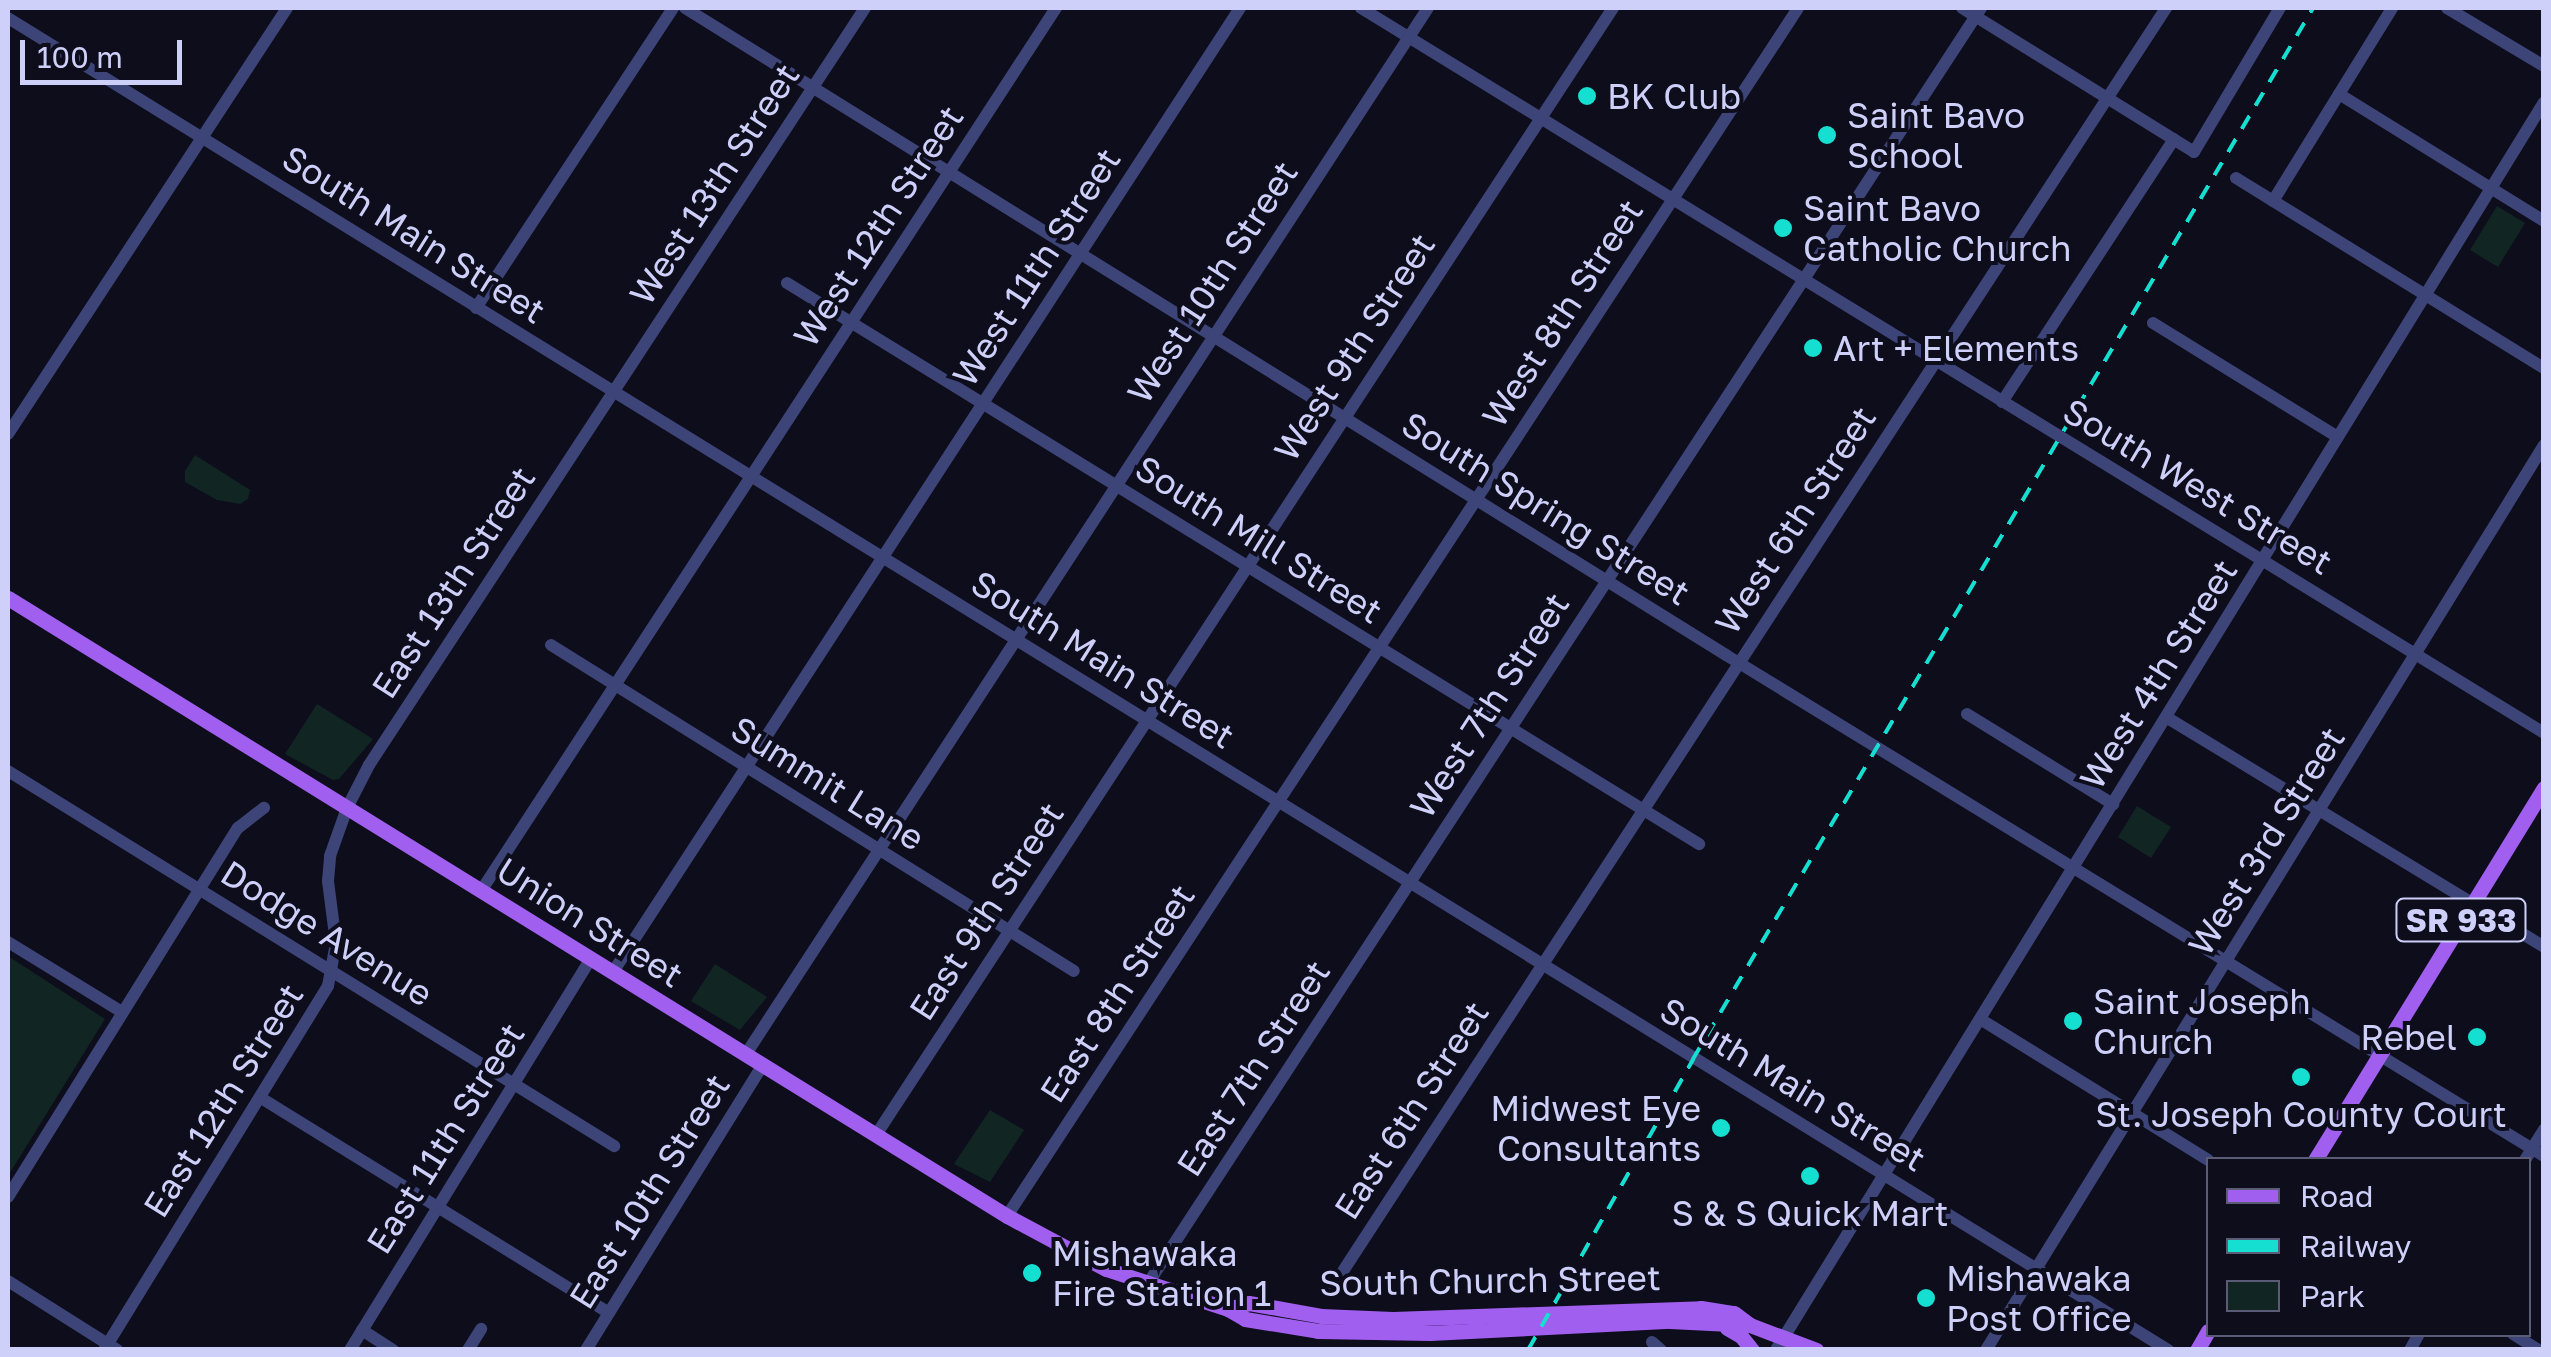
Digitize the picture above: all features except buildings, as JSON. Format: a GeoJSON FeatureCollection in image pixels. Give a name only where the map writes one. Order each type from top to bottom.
{"type":"FeatureCollection","features":[{"type":"Feature","properties":{"kind":"main road","name":"Union Street"},"geometry":{"type":"LineString","coordinates":[[8,598],[1006,1216],[1074,1254],[1147,1285]]}},
{"type":"Feature","properties":{"kind":"main road","name":"SR 933"},"geometry":{"type":"LineString","coordinates":[[2317,1157],[2544,788]]}},
{"type":"Feature","properties":{"kind":"main road","name":"South Church Street"},"geometry":{"type":"LineString","coordinates":[[1147,1285],[1228,1309],[1245,1319],[1365,1334],[1670,1321],[1750,1324]]}},
{"type":"Feature","properties":{"kind":"main road","name":"South Church Street"},"geometry":{"type":"LineString","coordinates":[[1228,1309],[1249,1304],[1321,1316],[1392,1319],[1701,1308],[1734,1313],[1780,1342],[1816,1350]]}},
{"type":"Feature","properties":{"kind":"main road"},"geometry":{"type":"LineString","coordinates":[[1719,1324],[1742,1336],[1752,1350]]}},
{"type":"Feature","properties":{"kind":"street"},"geometry":{"type":"LineString","coordinates":[[8,434],[287,8]]}},
{"type":"Feature","properties":{"kind":"street"},"geometry":{"type":"LineString","coordinates":[[476,308],[674,8]]}},
{"type":"Feature","properties":{"kind":"street","name":"South Spring Street"},"geometry":{"type":"LineString","coordinates":[[685,8],[1738,662],[2229,959],[2534,1154]]}},
{"type":"Feature","properties":{"kind":"street","name":"West 13th Street"},"geometry":{"type":"LineString","coordinates":[[613,392],[865,8]]}},
{"type":"Feature","properties":{"kind":"street","name":"West 12th Street"},"geometry":{"type":"LineString","coordinates":[[750,477],[1056,8]]}},
{"type":"Feature","properties":{"kind":"street","name":"West 11th Street"},"geometry":{"type":"LineString","coordinates":[[882,558],[1240,8]]}},
{"type":"Feature","properties":{"kind":"street","name":"South West Street"},"geometry":{"type":"LineString","coordinates":[[1361,8],[2544,734]]}},
{"type":"Feature","properties":{"kind":"street","name":"West 10th Street"},"geometry":{"type":"LineString","coordinates":[[1014,640],[1428,8]]}},
{"type":"Feature","properties":{"kind":"street","name":"West 9th Street"},"geometry":{"type":"LineString","coordinates":[[1147,721],[1613,8]]}},
{"type":"Feature","properties":{"kind":"street","name":"West 8th Street"},"geometry":{"type":"LineString","coordinates":[[1278,803],[1798,8]]}},
{"type":"Feature","properties":{"kind":"street"},"geometry":{"type":"LineString","coordinates":[[1962,8],[1979,12],[2194,152],[2280,8]]}},
{"type":"Feature","properties":{"kind":"street","name":"West 6th Street"},"geometry":{"type":"LineString","coordinates":[[1541,965],[2166,8]]}},
{"type":"Feature","properties":{"kind":"street"},"geometry":{"type":"LineString","coordinates":[[2273,201],[2392,8]]}},
{"type":"Feature","properties":{"kind":"street"},"geometry":{"type":"LineString","coordinates":[[2447,8],[2544,66]]}},
{"type":"Feature","properties":{"kind":"street","name":"West 7th Street"},"geometry":{"type":"LineString","coordinates":[[1408,883],[1979,12]]}},
{"type":"Feature","properties":{"kind":"street","name":"South Main Street"},"geometry":{"type":"LineString","coordinates":[[8,18],[2168,1350]]}},
{"type":"Feature","properties":{"kind":"street"},"geometry":{"type":"LineString","coordinates":[[2339,94],[2544,221]]}},
{"type":"Feature","properties":{"kind":"street","name":"West 4th Street"},"geometry":{"type":"LineString","coordinates":[[1780,1342],[2544,102]]}},
{"type":"Feature","properties":{"kind":"street"},"geometry":{"type":"LineString","coordinates":[[2002,402],[2174,139]]}},
{"type":"Feature","properties":{"kind":"street"},"geometry":{"type":"LineString","coordinates":[[2236,178],[2544,368]]}},
{"type":"Feature","properties":{"kind":"street","name":"South Mill Street"},"geometry":{"type":"LineString","coordinates":[[788,283],[1699,844]]}},
{"type":"Feature","properties":{"kind":"street"},"geometry":{"type":"LineString","coordinates":[[2153,324],[2336,436]]}},
{"type":"Feature","properties":{"kind":"street","name":"East 13th Street"},"geometry":{"type":"LineString","coordinates":[[347,808],[382,743],[613,392]]}},
{"type":"Feature","properties":{"kind":"street","name":"West 3rd Street"},"geometry":{"type":"LineString","coordinates":[[1986,1350],[2544,445]]}},
{"type":"Feature","properties":{"kind":"street"},"geometry":{"type":"LineString","coordinates":[[481,891],[750,477]]}},
{"type":"Feature","properties":{"kind":"street"},"geometry":{"type":"LineString","coordinates":[[613,972],[882,558]]}},
{"type":"Feature","properties":{"kind":"street","name":"East 10th Street"},"geometry":{"type":"LineString","coordinates":[[746,1054],[1014,640]]}},
{"type":"Feature","properties":{"kind":"street","name":"Summit Lane"},"geometry":{"type":"LineString","coordinates":[[551,645],[1074,971]]}},
{"type":"Feature","properties":{"kind":"street"},"geometry":{"type":"LineString","coordinates":[[1968,714],[2113,804]]}},
{"type":"Feature","properties":{"kind":"street"},"geometry":{"type":"LineString","coordinates":[[2166,717],[2544,947]]}},
{"type":"Feature","properties":{"kind":"street","name":"East 9th Street"},"geometry":{"type":"LineString","coordinates":[[876,1135],[1147,721]]}},
{"type":"Feature","properties":{"kind":"street","name":"Dodge Avenue"},"geometry":{"type":"LineString","coordinates":[[8,770],[614,1146]]}},
{"type":"Feature","properties":{"kind":"street","name":"East 8th Street"},"geometry":{"type":"LineString","coordinates":[[1006,1216],[1278,803]]}},
{"type":"Feature","properties":{"kind":"street"},"geometry":{"type":"LineString","coordinates":[[8,1197],[238,828],[264,808]]}},
{"type":"Feature","properties":{"kind":"street","name":"East 12th Street"},"geometry":{"type":"LineString","coordinates":[[110,1348],[320,1003],[332,972],[336,930],[328,870],[347,808]]}},
{"type":"Feature","properties":{"kind":"street","name":"East 7th Street"},"geometry":{"type":"LineString","coordinates":[[1147,1285],[1408,883]]}},
{"type":"Feature","properties":{"kind":"street"},"geometry":{"type":"LineString","coordinates":[[8,942],[122,1012]]}},
{"type":"Feature","properties":{"kind":"street","name":"East 11th Street"},"geometry":{"type":"LineString","coordinates":[[350,1350],[592,959]]}},
{"type":"Feature","properties":{"kind":"street","name":"East 6th Street"},"geometry":{"type":"LineString","coordinates":[[1332,1288],[1541,965]]}},
{"type":"Feature","properties":{"kind":"street"},"geometry":{"type":"LineString","coordinates":[[1980,1019],[2206,1159]]}},
{"type":"Feature","properties":{"kind":"street","name":"East 10th Street"},"geometry":{"type":"LineString","coordinates":[[586,1350],[763,1064]]}},
{"type":"Feature","properties":{"kind":"street"},"geometry":{"type":"LineString","coordinates":[[261,1098],[608,1313]]}},
{"type":"Feature","properties":{"kind":"street"},"geometry":{"type":"LineString","coordinates":[[2534,1154],[2544,1130]]}},
{"type":"Feature","properties":{"kind":"street"},"geometry":{"type":"LineString","coordinates":[[8,1282],[110,1348]]}},
{"type":"Feature","properties":{"kind":"street"},"geometry":{"type":"LineString","coordinates":[[468,1350],[481,1329]]}},
{"type":"Feature","properties":{"kind":"street"},"geometry":{"type":"LineString","coordinates":[[362,1330],[393,1350]]}},
{"type":"Feature","properties":{"kind":"green space"},"geometry":{"type":"Polygon","coordinates":[[[2497,206],[2525,223],[2498,267],[2470,250],[2497,206]]]}},
{"type":"Feature","properties":{"kind":"green space"},"geometry":{"type":"Polygon","coordinates":[[[195,455],[250,490],[248,499],[240,504],[217,500],[185,482],[185,471],[195,455]]]}},
{"type":"Feature","properties":{"kind":"green space"},"geometry":{"type":"Polygon","coordinates":[[[317,704],[373,739],[339,779],[333,780],[285,754],[317,704]]]}},
{"type":"Feature","properties":{"kind":"green space"},"geometry":{"type":"Polygon","coordinates":[[[2137,806],[2171,827],[2151,858],[2118,837],[2137,806]]]}},
{"type":"Feature","properties":{"kind":"green space"},"geometry":{"type":"Polygon","coordinates":[[[8,956],[105,1019],[8,1176],[8,956]]]}},
{"type":"Feature","properties":{"kind":"green space"},"geometry":{"type":"Polygon","coordinates":[[[715,964],[767,997],[740,1030],[691,1001],[715,964]]]}},
{"type":"Feature","properties":{"kind":"green space"},"geometry":{"type":"Polygon","coordinates":[[[990,1110],[1024,1130],[990,1182],[954,1164],[990,1110]]]}},
{"type":"Feature","properties":{"kind":"railway"},"geometry":{"type":"LineString","coordinates":[[1528,1350],[1693,1059],[2313,8]]}},
{"type":"Feature","properties":{"kind":"place","name":"BK Club"},"geometry":{"type":"Point","coordinates":[1587,96]}},
{"type":"Feature","properties":{"kind":"place","name":"Saint Bavo School"},"geometry":{"type":"Point","coordinates":[1827,135]}},
{"type":"Feature","properties":{"kind":"place","name":"Saint Bavo Catholic Church"},"geometry":{"type":"Point","coordinates":[1783,228]}},
{"type":"Feature","properties":{"kind":"place","name":"Art + Elements"},"geometry":{"type":"Point","coordinates":[1813,348]}},
{"type":"Feature","properties":{"kind":"place","name":"Saint Joseph Church"},"geometry":{"type":"Point","coordinates":[2073,1021]}},
{"type":"Feature","properties":{"kind":"place","name":"Rebel"},"geometry":{"type":"Point","coordinates":[2477,1037]}},
{"type":"Feature","properties":{"kind":"place","name":"St. Joseph County Court"},"geometry":{"type":"Point","coordinates":[2301,1077]}},
{"type":"Feature","properties":{"kind":"place","name":"Midwest Eye Consultants"},"geometry":{"type":"Point","coordinates":[1721,1128]}},
{"type":"Feature","properties":{"kind":"place","name":"S & S Quick Mart"},"geometry":{"type":"Point","coordinates":[1810,1176]}},
{"type":"Feature","properties":{"kind":"place","name":"Mishawaka Fire Station 1"},"geometry":{"type":"Point","coordinates":[1032,1273]}},
{"type":"Feature","properties":{"kind":"place","name":"Mishawaka Post Office"},"geometry":{"type":"Point","coordinates":[1926,1298]}}]}
